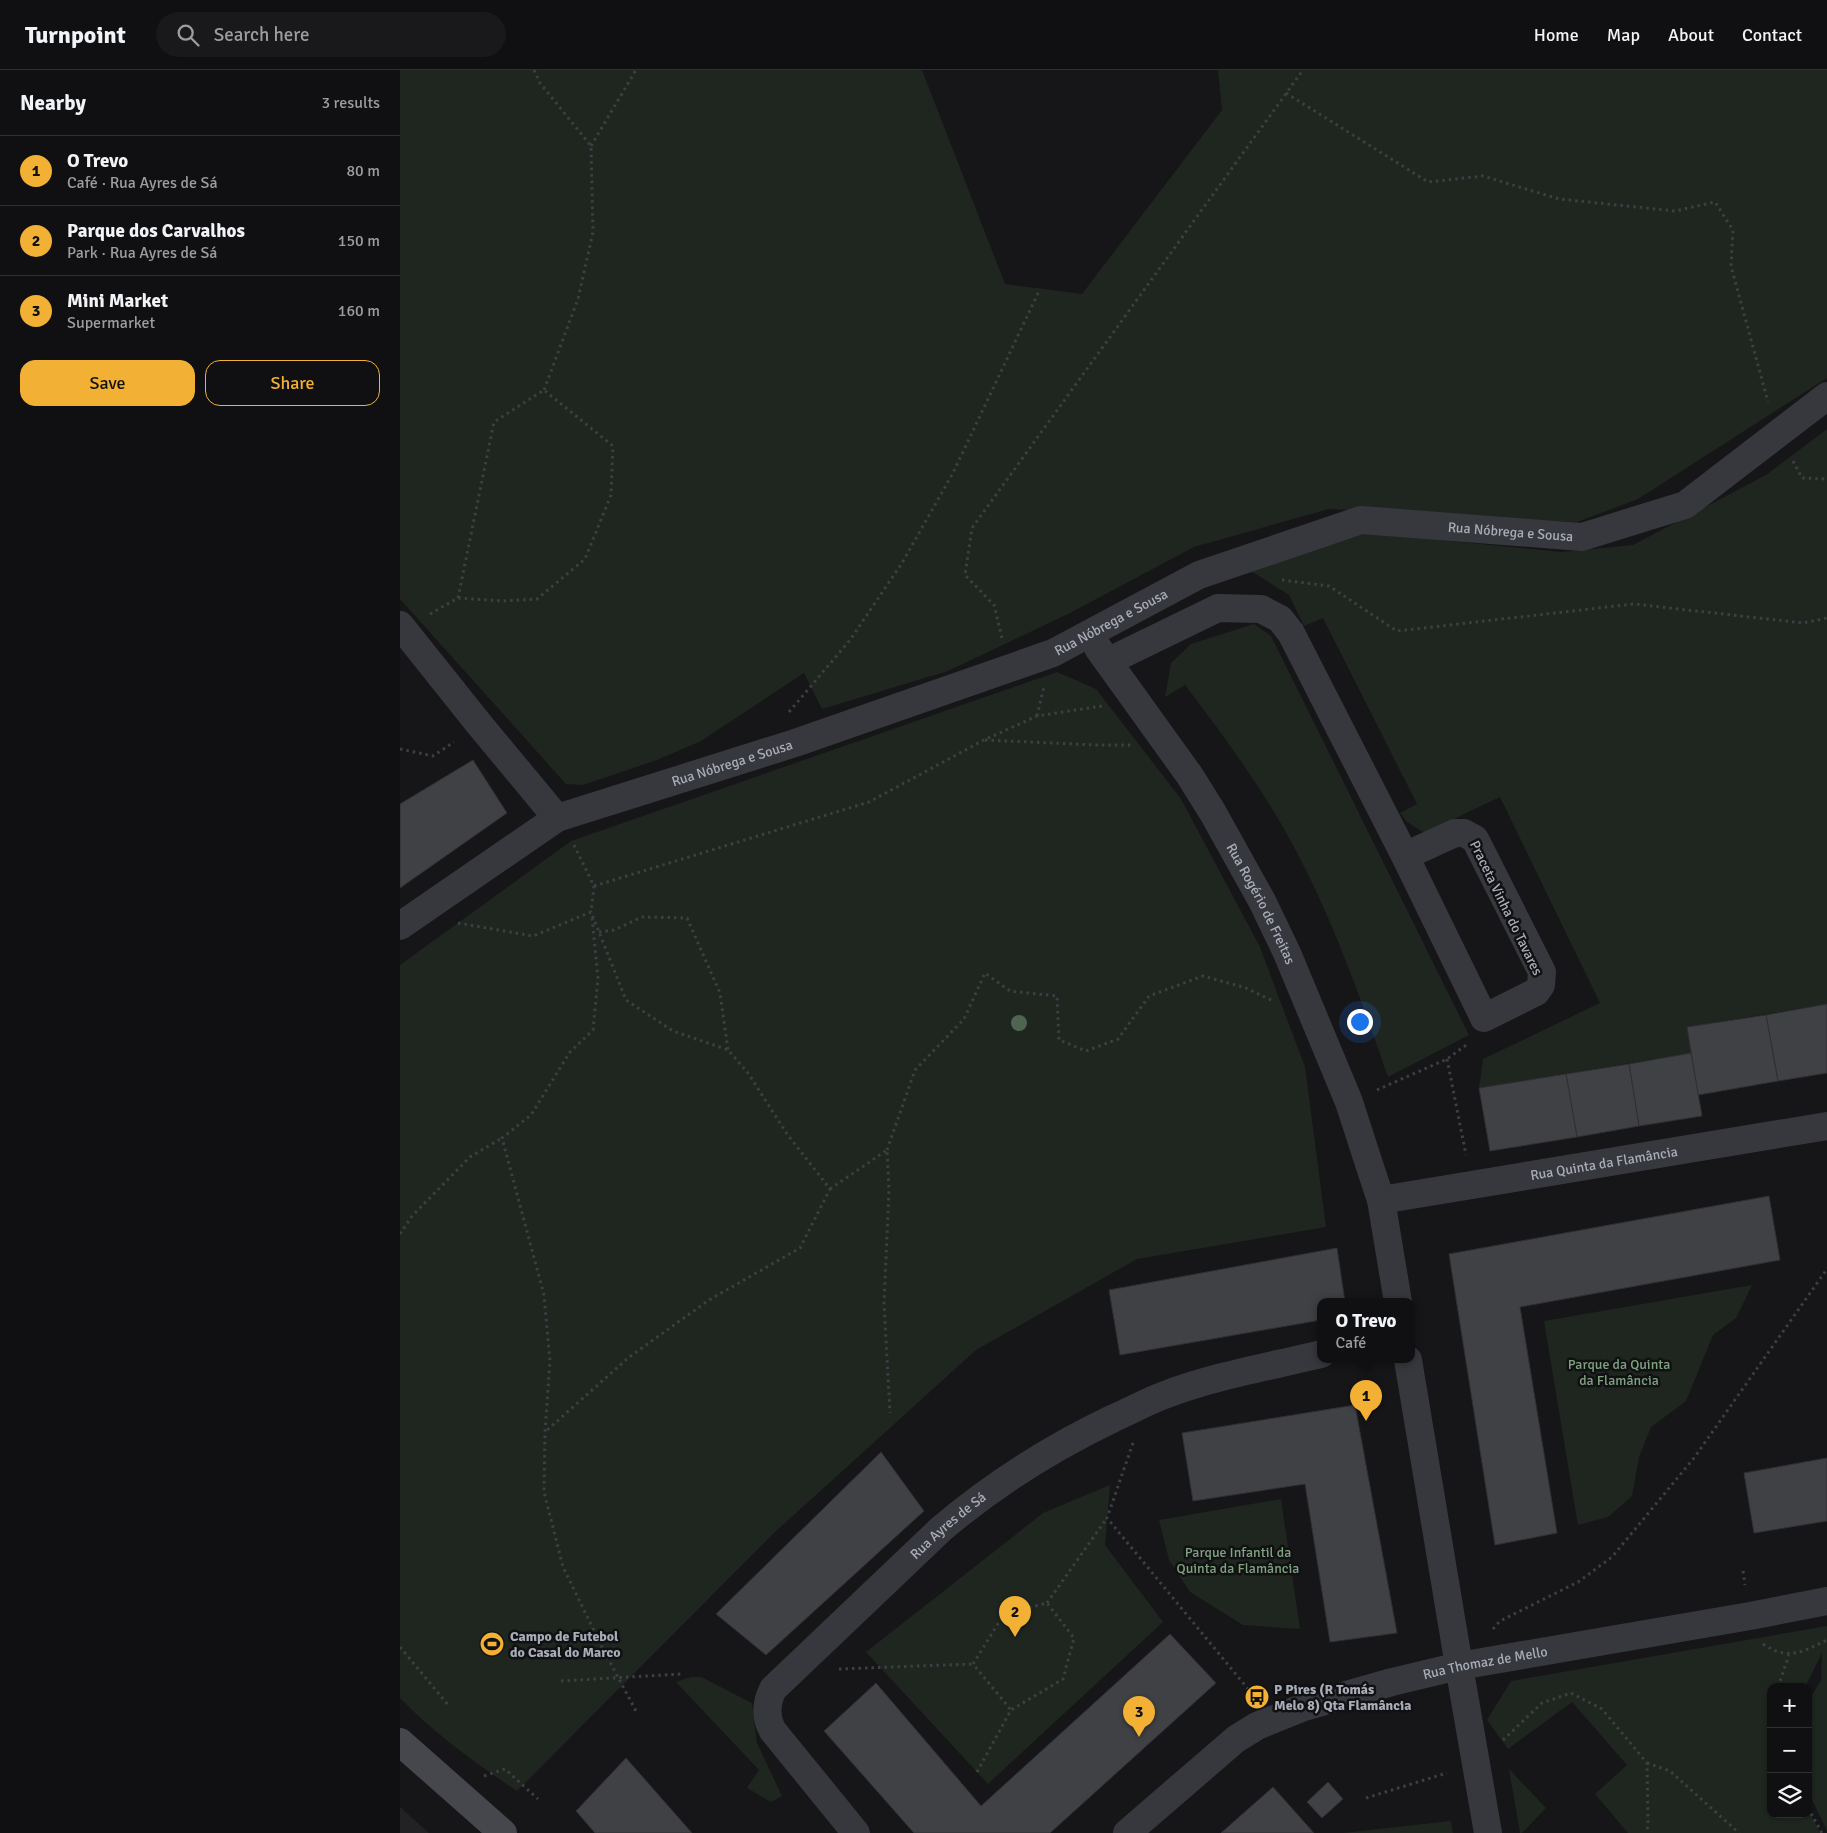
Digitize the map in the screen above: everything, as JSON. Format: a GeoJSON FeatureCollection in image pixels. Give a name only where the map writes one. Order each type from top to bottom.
{"type":"FeatureCollection","features":[{"type":"Feature","properties":{"kind":"street","name":"Rua Nóbrega e Sousa"},"geometry":{"type":"LineString","coordinates":[[400,926],[557,818],[795,743],[1053,653],[1199,575],[1361,520],[1582,537],[1685,504],[1827,396]]}},
{"type":"Feature","properties":{"kind":"street"},"geometry":{"type":"LineString","coordinates":[[1109,661],[1218,608],[1256,608],[1266,611]]}},
{"type":"Feature","properties":{"kind":"street","name":"Praceta Vinha do Tavares"},"geometry":{"type":"LineString","coordinates":[[1266,611],[1280,619],[1291,634],[1405,856],[1484,1018],[1536,992],[1541,985],[1542,972],[1475,839],[1464,833],[1452,834],[1405,856]]}},
{"type":"Feature","properties":{"kind":"street"},"geometry":{"type":"LineString","coordinates":[[402,627],[557,818]]}},
{"type":"Feature","properties":{"kind":"street","name":"Rua Rogério de Freitas"},"geometry":{"type":"LineString","coordinates":[[1087,635],[1109,661],[1190,776],[1238,856],[1291,961],[1349,1102],[1380,1200],[1397,1298]]}},
{"type":"Feature","properties":{"kind":"street","name":"Rua Quinta da Flamância"},"geometry":{"type":"LineString","coordinates":[[1380,1200],[1827,1126]]}},
{"type":"Feature","properties":{"kind":"street","name":"Rua Ayres de Sá"},"geometry":{"type":"LineString","coordinates":[[856,1833],[814,1783],[770,1725],[767,1710],[773,1689],[942,1529],[966,1508],[1032,1462],[1082,1434],[1146,1403],[1196,1385],[1317,1355]]}},
{"type":"Feature","properties":{"kind":"street"},"geometry":{"type":"LineString","coordinates":[[1408,1363],[1488,1833]]}},
{"type":"Feature","properties":{"kind":"street","name":"Rua Thomaz de Mello"},"geometry":{"type":"LineString","coordinates":[[1127,1833],[1228,1745],[1252,1729],[1273,1719],[1319,1702],[1459,1666],[1827,1601]]}},
{"type":"Feature","properties":{"kind":"street"},"geometry":{"type":"LineString","coordinates":[[400,1742],[503,1833]]}},
{"type":"Feature","properties":{"kind":"path"},"geometry":{"type":"LineString","coordinates":[[534,70],[540,83],[590,146]]}},
{"type":"Feature","properties":{"kind":"path"},"geometry":{"type":"LineString","coordinates":[[458,598],[494,422],[544,390],[578,299],[593,232],[590,146],[636,70]]}},
{"type":"Feature","properties":{"kind":"path"},"geometry":{"type":"LineString","coordinates":[[1010,668],[994,606],[965,575],[972,528],[1303,70]]}},
{"type":"Feature","properties":{"kind":"path"},"geometry":{"type":"LineString","coordinates":[[1286,93],[1428,182],[1483,176],[1559,199],[1675,211],[1715,202],[1733,230],[1731,266],[1777,434],[1802,478],[1827,479]]}},
{"type":"Feature","properties":{"kind":"path"},"geometry":{"type":"LineString","coordinates":[[787,714],[850,640],[902,563],[953,473],[1040,289]]}},
{"type":"Feature","properties":{"kind":"path"},"geometry":{"type":"LineString","coordinates":[[402,627],[458,598],[503,601],[537,599],[585,559],[611,495],[613,446],[544,390]]}},
{"type":"Feature","properties":{"kind":"path"},"geometry":{"type":"LineString","coordinates":[[1266,611],[1276,580],[1330,586],[1397,631],[1634,604],[1803,623],[1827,618]]}},
{"type":"Feature","properties":{"kind":"path"},"geometry":{"type":"LineString","coordinates":[[594,886],[869,802],[984,740],[1037,716],[1110,705]]}},
{"type":"Feature","properties":{"kind":"path"},"geometry":{"type":"LineString","coordinates":[[984,740],[1096,745],[1140,744]]}},
{"type":"Feature","properties":{"kind":"path"},"geometry":{"type":"LineString","coordinates":[[400,749],[433,756]]}},
{"type":"Feature","properties":{"kind":"path"},"geometry":{"type":"LineString","coordinates":[[400,1234],[412,1216],[470,1157],[502,1138],[531,1115],[570,1052],[593,1030],[598,978],[591,912],[594,886],[571,841]]}},
{"type":"Feature","properties":{"kind":"path"},"geometry":{"type":"LineString","coordinates":[[455,922],[533,936],[591,912]]}},
{"type":"Feature","properties":{"kind":"path"},"geometry":{"type":"LineString","coordinates":[[591,912],[626,1000],[673,1031],[728,1050],[748,1073],[787,1134],[830,1189]]}},
{"type":"Feature","properties":{"kind":"path"},"geometry":{"type":"LineString","coordinates":[[599,932],[614,930],[642,917],[687,918],[720,993],[728,1050]]}},
{"type":"Feature","properties":{"kind":"path"},"geometry":{"type":"LineString","coordinates":[[890,1413],[884,1303],[889,1190],[886,1150],[915,1070],[964,1020],[985,973],[1010,991],[1057,996],[1059,1040],[1086,1050],[1118,1039],[1149,996],[1203,976],[1246,988],[1278,1003]]}},
{"type":"Feature","properties":{"kind":"path"},"geometry":{"type":"LineString","coordinates":[[1349,1102],[1447,1059],[1472,1185]]}},
{"type":"Feature","properties":{"kind":"path"},"geometry":{"type":"LineString","coordinates":[[502,1138],[544,1295],[550,1361],[545,1432],[544,1492],[563,1566],[637,1713]]}},
{"type":"Feature","properties":{"kind":"path"},"geometry":{"type":"LineString","coordinates":[[545,1432],[628,1358],[709,1300],[800,1248],[830,1189],[886,1150]]}},
{"type":"Feature","properties":{"kind":"path"},"geometry":{"type":"LineString","coordinates":[[1459,1666],[1500,1621],[1578,1582],[1612,1557],[1694,1458],[1827,1269]]}},
{"type":"Feature","properties":{"kind":"path"},"geometry":{"type":"LineString","coordinates":[[974,1664],[1004,1614],[1047,1603],[1108,1518],[1146,1403]]}},
{"type":"Feature","properties":{"kind":"path"},"geometry":{"type":"LineString","coordinates":[[1108,1518],[1273,1719]]}},
{"type":"Feature","properties":{"kind":"path"},"geometry":{"type":"LineString","coordinates":[[977,1772],[1011,1710],[1062,1678],[1074,1638],[1047,1603]]}},
{"type":"Feature","properties":{"kind":"path"},"geometry":{"type":"LineString","coordinates":[[400,1647],[449,1706]]}},
{"type":"Feature","properties":{"kind":"path"},"geometry":{"type":"LineString","coordinates":[[1779,1683],[1789,1655]]}},
{"type":"Feature","properties":{"kind":"path"},"geometry":{"type":"LineString","coordinates":[[793,1671],[974,1664]]}},
{"type":"Feature","properties":{"kind":"path"},"geometry":{"type":"LineString","coordinates":[[974,1664],[1011,1710]]}},
{"type":"Feature","properties":{"kind":"path"},"geometry":{"type":"LineString","coordinates":[[561,1681],[682,1674]]}},
{"type":"Feature","properties":{"kind":"path"},"geometry":{"type":"LineString","coordinates":[[1366,1798],[1476,1764],[1542,1703],[1571,1693],[1602,1709],[1646,1763],[1670,1772],[1739,1833]]}},
{"type":"Feature","properties":{"kind":"path"},"geometry":{"type":"LineString","coordinates":[[1646,1763],[1647,1833]]}},
{"type":"Feature","properties":{"kind":"path"},"geometry":{"type":"LineString","coordinates":[[1812,1815],[1822,1833]]}},
{"type":"Feature","properties":{"kind":"shaded area"},"geometry":{"type":"Polygon","coordinates":[[[400,1807],[429,1833],[400,1833],[400,1807]]]}},
{"type":"Feature","properties":{"kind":"green space"},"geometry":{"type":"Polygon","coordinates":[[[400,70],[922,70],[1005,284],[1082,294],[1222,110],[1218,70],[1827,70],[1827,378],[1638,499],[1577,522],[1329,509],[1194,547],[1070,613],[948,671],[822,709],[804,673],[701,741],[657,760],[583,785],[566,784],[400,599],[400,70]]]}},
{"type":"Feature","properties":{"kind":"green space"},"geometry":{"type":"Polygon","coordinates":[[[1827,429],[1827,1004],[1687,1027],[1691,1053],[1479,1088],[1483,1059],[1600,1003],[1500,797],[1424,833],[1407,822],[1400,813],[1417,804],[1323,618],[1304,626],[1289,595],[1256,574],[1227,565],[1368,533],[1562,552],[1633,545],[1766,475],[1827,429]]]}},
{"type":"Feature","properties":{"kind":"green space"},"geometry":{"type":"Polygon","coordinates":[[[1254,624],[1271,636],[1469,1035],[1388,1077],[1327,915],[1297,852],[1280,822],[1235,752],[1185,685],[1165,697],[1171,663],[1191,644],[1254,624]]]}},
{"type":"Feature","properties":{"kind":"green space"},"geometry":{"type":"Polygon","coordinates":[[[1057,672],[1096,689],[1181,799],[1260,947],[1305,1067],[1326,1227],[1137,1259],[976,1350],[774,1533],[517,1791],[427,1724],[400,1698],[400,965],[571,841],[1057,672]]]}},
{"type":"Feature","properties":{"kind":"green space","name":"Parque da Quinta da Flamância"},"geometry":{"type":"Polygon","coordinates":[[[1752,1285],[1736,1318],[1713,1335],[1686,1401],[1651,1427],[1639,1457],[1632,1496],[1608,1517],[1578,1525],[1544,1321],[1752,1285]]]}},
{"type":"Feature","properties":{"kind":"green space"},"geometry":{"type":"Polygon","coordinates":[[[1110,1485],[1105,1545],[1163,1622],[988,1784],[866,1652],[1043,1513],[1110,1485]]]}},
{"type":"Feature","properties":{"kind":"green space","name":"Parque Infantil da Quinta da Flamância"},"geometry":{"type":"Polygon","coordinates":[[[1281,1499],[1300,1629],[1243,1625],[1190,1592],[1169,1560],[1159,1520],[1281,1499]]]}},
{"type":"Feature","properties":{"kind":"green space"},"geometry":{"type":"Polygon","coordinates":[[[1827,1626],[1827,1831],[1812,1799],[1812,1695],[1821,1680],[1822,1653],[1807,1683],[1767,1683],[1767,1818],[1812,1817],[1820,1833],[1628,1833],[1595,1794],[1627,1765],[1572,1702],[1508,1749],[1487,1720],[1511,1681],[1827,1626]]]}},
{"type":"Feature","properties":{"kind":"green space"},"geometry":{"type":"Polygon","coordinates":[[[691,1677],[701,1677],[752,1703],[757,1743],[782,1796],[771,1802],[747,1788],[759,1770],[676,1682],[691,1677]]]}},
{"type":"Feature","properties":{"kind":"green space"},"geometry":{"type":"Polygon","coordinates":[[[1509,1769],[1546,1808],[1522,1833],[1520,1833],[1509,1769]]]}},
{"type":"Feature","properties":{"kind":"green space"},"geometry":{"type":"Polygon","coordinates":[[[1451,1821],[1453,1833],[1343,1833],[1451,1821]]]}},
{"type":"Feature","properties":{"kind":"building"},"geometry":{"type":"Polygon","coordinates":[[[473,760],[507,813],[400,888],[400,804],[473,760]]]}},
{"type":"Feature","properties":{"kind":"building"},"geometry":{"type":"Polygon","coordinates":[[[1827,1004],[1827,1073],[1778,1081],[1766,1015],[1827,1004]]]}},
{"type":"Feature","properties":{"kind":"building"},"geometry":{"type":"Polygon","coordinates":[[[1766,1015],[1778,1081],[1698,1095],[1687,1027],[1766,1015]]]}},
{"type":"Feature","properties":{"kind":"building"},"geometry":{"type":"Polygon","coordinates":[[[1691,1053],[1702,1116],[1639,1126],[1629,1064],[1691,1053]]]}},
{"type":"Feature","properties":{"kind":"building"},"geometry":{"type":"Polygon","coordinates":[[[1629,1064],[1639,1126],[1577,1137],[1566,1074],[1629,1064]]]}},
{"type":"Feature","properties":{"kind":"building"},"geometry":{"type":"Polygon","coordinates":[[[1566,1074],[1577,1137],[1490,1151],[1479,1088],[1566,1074]]]}},
{"type":"Feature","properties":{"kind":"building"},"geometry":{"type":"Polygon","coordinates":[[[1769,1196],[1780,1260],[1520,1307],[1557,1533],[1495,1545],[1449,1254],[1769,1196]]]}},
{"type":"Feature","properties":{"kind":"building"},"geometry":{"type":"Polygon","coordinates":[[[1337,1248],[1344,1298],[1317,1298],[1317,1321],[1120,1355],[1109,1290],[1337,1248]]]}},
{"type":"Feature","properties":{"kind":"building"},"geometry":{"type":"Polygon","coordinates":[[[1355,1405],[1397,1633],[1330,1642],[1305,1484],[1193,1501],[1182,1433],[1355,1405]]]}},
{"type":"Feature","properties":{"kind":"building"},"geometry":{"type":"Polygon","coordinates":[[[881,1452],[924,1511],[766,1655],[716,1614],[881,1452]]]}},
{"type":"Feature","properties":{"kind":"building"},"geometry":{"type":"Polygon","coordinates":[[[1827,1458],[1827,1521],[1754,1533],[1744,1473],[1827,1458]]]}},
{"type":"Feature","properties":{"kind":"building"},"geometry":{"type":"Polygon","coordinates":[[[1170,1634],[1216,1683],[1050,1833],[914,1833],[824,1731],[876,1683],[981,1806],[1170,1634]]]}},
{"type":"Feature","properties":{"kind":"building"},"geometry":{"type":"Polygon","coordinates":[[[626,1758],[692,1833],[595,1833],[576,1811],[626,1758]]]}},
{"type":"Feature","properties":{"kind":"building"},"geometry":{"type":"Polygon","coordinates":[[[1328,1782],[1343,1799],[1322,1818],[1307,1802],[1328,1782]]]}},
{"type":"Feature","properties":{"kind":"building"},"geometry":{"type":"Polygon","coordinates":[[[1273,1787],[1314,1833],[1221,1833],[1273,1787]]]}},
{"type":"Feature","properties":{"kind":"place","name":"O Trevo"},"geometry":{"type":"Point","coordinates":[1366,1421]}},
{"type":"Feature","properties":{"kind":"place","name":"Parque dos Carvalhos"},"geometry":{"type":"Point","coordinates":[1015,1637]}},
{"type":"Feature","properties":{"kind":"place","name":"Campo de Futebol do Casal do Marco"},"geometry":{"type":"Point","coordinates":[492,1644]}},
{"type":"Feature","properties":{"kind":"place","name":"P Pires (R Tomás Melo 8) Qta Flamância"},"geometry":{"type":"Point","coordinates":[1257,1697]}},
{"type":"Feature","properties":{"kind":"place","name":"Mini Market"},"geometry":{"type":"Point","coordinates":[1139,1737]}}]}
